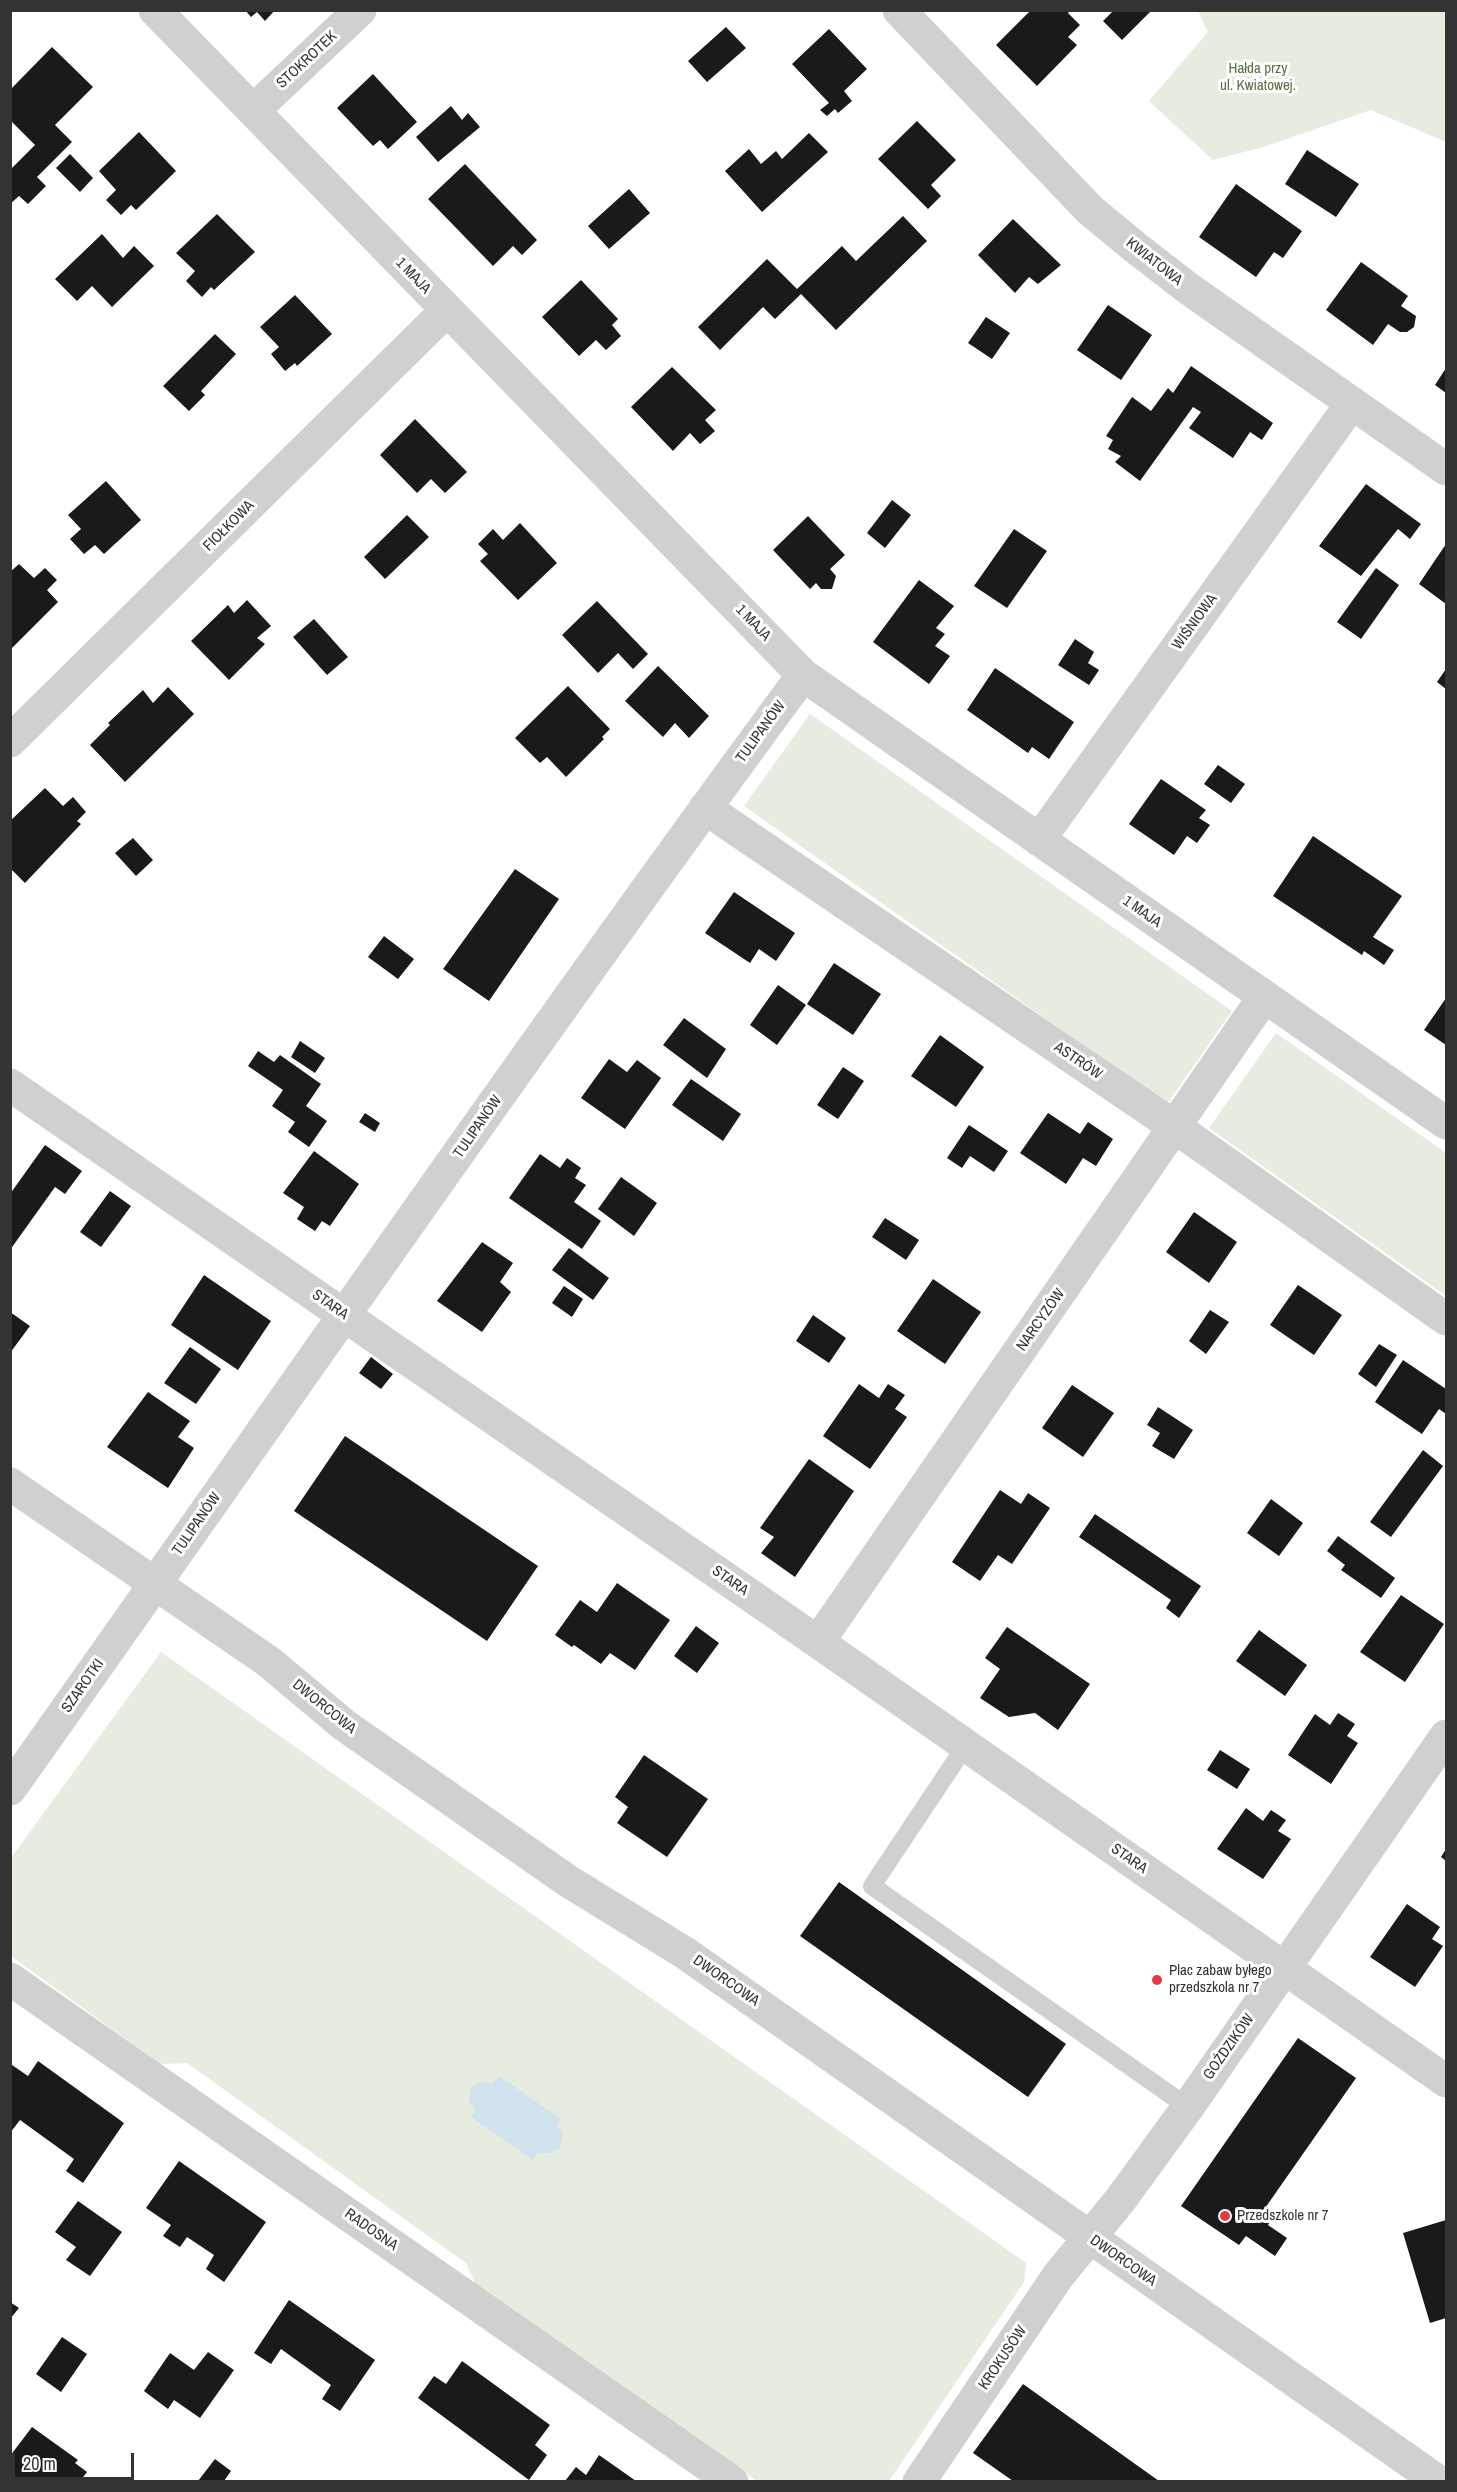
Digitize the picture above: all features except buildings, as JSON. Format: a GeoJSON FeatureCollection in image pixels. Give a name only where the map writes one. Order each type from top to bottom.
{"type":"FeatureCollection","features":[{"type":"Feature","properties":{"kind":"street","name":"1 MAJA"},"geometry":{"type":"LineString","coordinates":[[155,10],[803,675],[1446,1123]]}},
{"type":"Feature","properties":{"kind":"street","name":"STOKROTEK"},"geometry":{"type":"LineString","coordinates":[[254,110],[360,10]]}},
{"type":"Feature","properties":{"kind":"street","name":"KWIATOWA"},"geometry":{"type":"LineString","coordinates":[[899,10],[1090,210],[1189,289],[1446,469]]}},
{"type":"Feature","properties":{"kind":"street","name":"FIOŁKOWA"},"geometry":{"type":"LineString","coordinates":[[10,741],[447,310]]}},
{"type":"Feature","properties":{"kind":"street","name":"WIŚNIOWA"},"geometry":{"type":"LineString","coordinates":[[1039,840],[1352,403]]}},
{"type":"Feature","properties":{"kind":"street","name":"TULIPANÓW"},"geometry":{"type":"LineString","coordinates":[[156,1583],[705,808],[803,675]]}},
{"type":"Feature","properties":{"kind":"street","name":"ASTRÓW"},"geometry":{"type":"LineString","coordinates":[[705,808],[1175,1127],[1446,1319]]}},
{"type":"Feature","properties":{"kind":"street","name":"NARCYZÓW"},"geometry":{"type":"LineString","coordinates":[[818,1642],[1264,997]]}},
{"type":"Feature","properties":{"kind":"street","name":"STARA"},"geometry":{"type":"LineString","coordinates":[[10,1085],[818,1642],[1446,2081]]}},
{"type":"Feature","properties":{"kind":"street","name":"DWORCOWA"},"geometry":{"type":"LineString","coordinates":[[10,1484],[269,1662],[344,1725],[568,1881],[685,1953],[1439,2481]]}},
{"type":"Feature","properties":{"kind":"street","name":"SZAROTKI"},"geometry":{"type":"LineString","coordinates":[[10,1789],[156,1583]]}},
{"type":"Feature","properties":{"kind":"street","name":"GOŹDZIKÓW"},"geometry":{"type":"LineString","coordinates":[[1089,2237],[1121,2199],[1188,2107],[1446,1736]]}},
{"type":"Feature","properties":{"kind":"street","name":"RADOSNA"},"geometry":{"type":"LineString","coordinates":[[10,1979],[732,2481]]}},
{"type":"Feature","properties":{"kind":"street","name":"KROKUSÓW"},"geometry":{"type":"LineString","coordinates":[[919,2481],[1058,2276],[1089,2237]]}},
{"type":"Feature","properties":{"kind":"lane"},"geometry":{"type":"LineString","coordinates":[[966,1745],[872,1886],[1188,2107]]}},
{"type":"Feature","properties":{"kind":"green space","name":"Hałda przy ul. Kwiatowej."},"geometry":{"type":"Polygon","coordinates":[[[1198,11],[1446,11],[1446,142],[1371,110],[1263,147],[1213,160],[1149,101],[1208,32],[1198,11]]]}},
{"type":"Feature","properties":{"kind":"green space"},"geometry":{"type":"Polygon","coordinates":[[[810,714],[1232,1011],[1167,1104],[744,806],[810,714]]]}},
{"type":"Feature","properties":{"kind":"green space"},"geometry":{"type":"Polygon","coordinates":[[[1276,1033],[1446,1153],[1446,1296],[1209,1128],[1276,1033]]]}},
{"type":"Feature","properties":{"kind":"green space"},"geometry":{"type":"Polygon","coordinates":[[[161,1652],[1026,2263],[1024,2282],[889,2481],[757,2481],[477,2288],[466,2263],[187,2063],[160,2064],[11,1956],[11,1858],[161,1652]]]}},
{"type":"Feature","properties":{"kind":"water"},"geometry":{"type":"Polygon","coordinates":[[[499,2076],[561,2119],[557,2126],[563,2134],[560,2147],[551,2153],[538,2153],[533,2160],[471,2117],[475,2110],[469,2101],[471,2087],[482,2082],[493,2083],[499,2076]]]}},
{"type":"Feature","properties":{"kind":"place","name":"Plac zabaw byłego przedszkola nr 7"},"geometry":{"type":"Point","coordinates":[1157,1980]}},
{"type":"Feature","properties":{"kind":"place","name":"Przedszkole nr 7"},"geometry":{"type":"Point","coordinates":[1225,2216]}}]}
